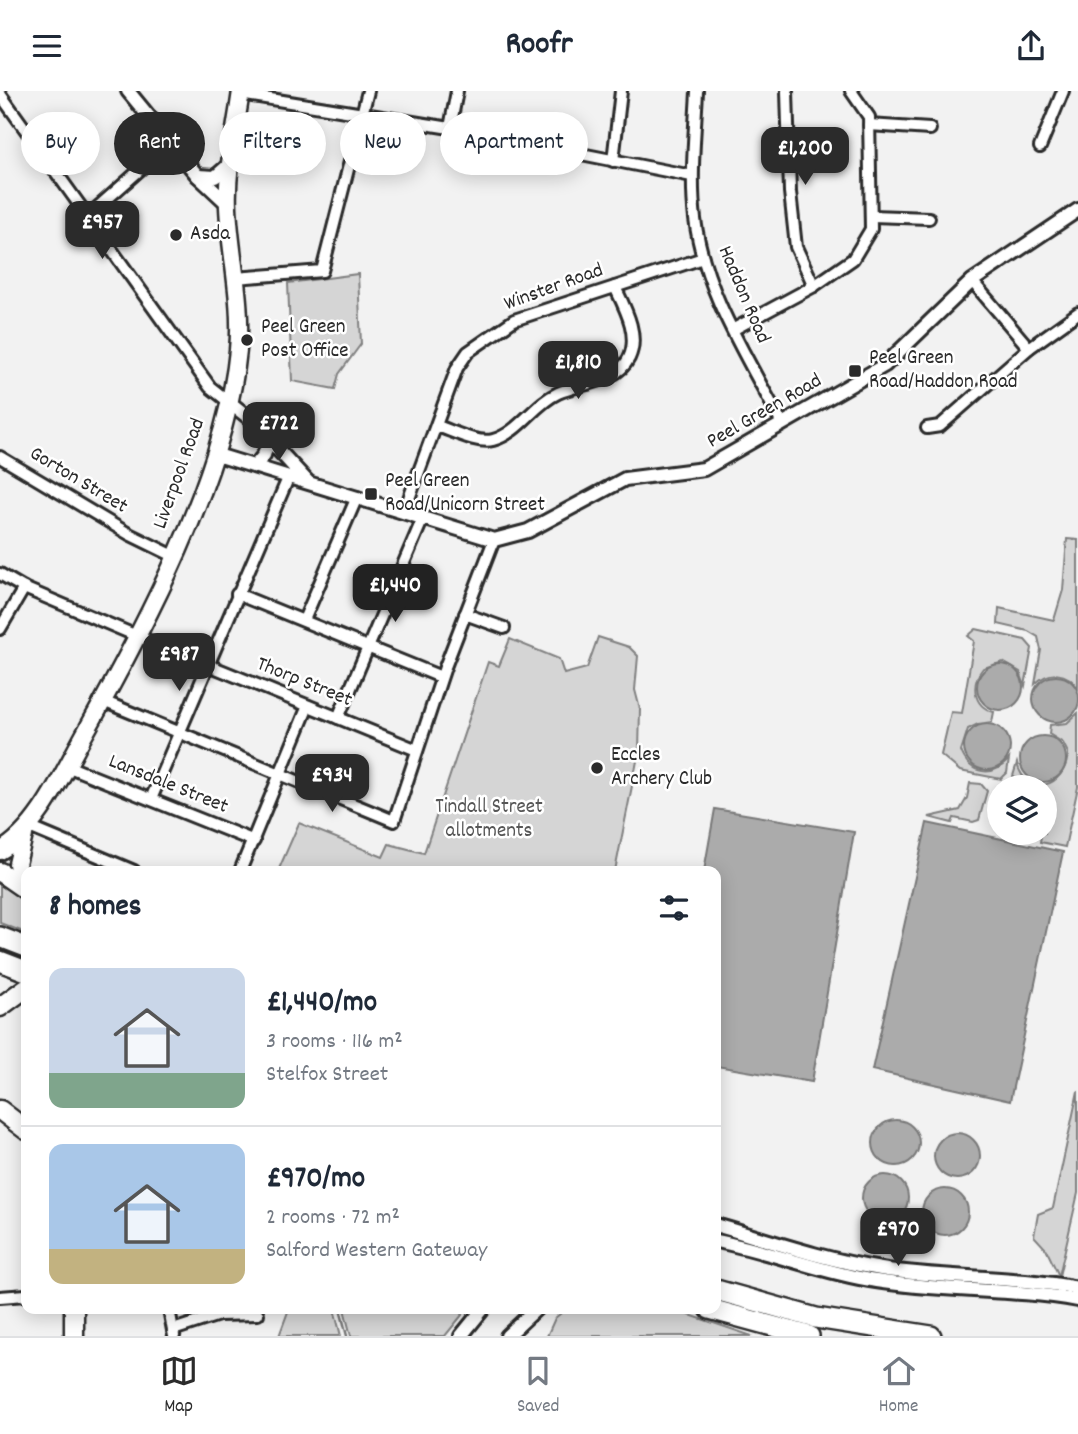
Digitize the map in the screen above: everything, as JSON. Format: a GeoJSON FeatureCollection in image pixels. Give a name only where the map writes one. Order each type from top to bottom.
{"type":"FeatureCollection","features":[{"type":"Feature","properties":{"kind":"highway"},"geometry":{"type":"LineString","coordinates":[[0,872],[21,886]]}},
{"type":"Feature","properties":{"kind":"highway"},"geometry":{"type":"LineString","coordinates":[[1,1006],[21,992]]}},
{"type":"Feature","properties":{"kind":"highway"},"geometry":{"type":"LineString","coordinates":[[1,1006],[21,1008]]}},
{"type":"Feature","properties":{"kind":"highway"},"geometry":{"type":"LineString","coordinates":[[3,1109],[21,1125]]}},
{"type":"Feature","properties":{"kind":"highway"},"geometry":{"type":"LineString","coordinates":[[721,1291],[816,1318],[931,1336]]}},
{"type":"Feature","properties":{"kind":"highway"},"geometry":{"type":"LineString","coordinates":[[721,1312],[809,1336]]}},
{"type":"Feature","properties":{"kind":"highway"},"geometry":{"type":"LineString","coordinates":[[74,1314],[74,1336]]}},
{"type":"Feature","properties":{"kind":"main road","name":"Liverpool Road"},"geometry":{"type":"LineString","coordinates":[[238,112],[241,92]]}},
{"type":"Feature","properties":{"kind":"main road","name":"Liverpool Road"},"geometry":{"type":"LineString","coordinates":[[21,876],[17,864],[26,831],[67,766],[137,636],[174,556],[214,454],[229,402],[239,338],[228,204],[230,175]]}},
{"type":"Feature","properties":{"kind":"main road","name":"Liverpool Road"},"geometry":{"type":"LineString","coordinates":[[0,851],[26,831]]}},
{"type":"Feature","properties":{"kind":"street"},"geometry":{"type":"LineString","coordinates":[[128,91],[198,176],[228,204]]}},
{"type":"Feature","properties":{"kind":"street"},"geometry":{"type":"LineString","coordinates":[[364,112],[368,91]]}},
{"type":"Feature","properties":{"kind":"street"},"geometry":{"type":"LineString","coordinates":[[453,112],[457,91]]}},
{"type":"Feature","properties":{"kind":"street"},"geometry":{"type":"LineString","coordinates":[[613,161],[621,91]]}},
{"type":"Feature","properties":{"kind":"street","name":"Haddon Road"},"geometry":{"type":"LineString","coordinates":[[697,91],[692,176],[695,220],[703,258],[734,329],[782,424]]}},
{"type":"Feature","properties":{"kind":"street"},"geometry":{"type":"LineString","coordinates":[[788,91],[790,193],[796,247],[814,286]]}},
{"type":"Feature","properties":{"kind":"street"},"geometry":{"type":"LineString","coordinates":[[734,329],[814,286],[853,259],[871,229],[869,117],[851,91]]}},
{"type":"Feature","properties":{"kind":"street"},"geometry":{"type":"LineString","coordinates":[[1040,147],[1063,91]]}},
{"type":"Feature","properties":{"kind":"street"},"geometry":{"type":"LineString","coordinates":[[241,92],[343,112]]}},
{"type":"Feature","properties":{"kind":"street"},"geometry":{"type":"LineString","coordinates":[[0,94],[210,387],[269,440],[307,481]]}},
{"type":"Feature","properties":{"kind":"street"},"geometry":{"type":"LineString","coordinates":[[869,125],[930,129]]}},
{"type":"Feature","properties":{"kind":"street"},"geometry":{"type":"LineString","coordinates":[[588,156],[692,176]]}},
{"type":"Feature","properties":{"kind":"street"},"geometry":{"type":"LineString","coordinates":[[198,176],[215,177],[219,174]]}},
{"type":"Feature","properties":{"kind":"street"},"geometry":{"type":"LineString","coordinates":[[89,215],[134,175]]}},
{"type":"Feature","properties":{"kind":"street"},"geometry":{"type":"LineString","coordinates":[[235,278],[322,271],[347,175]]}},
{"type":"Feature","properties":{"kind":"street","name":"Peel Green Road"},"geometry":{"type":"LineString","coordinates":[[494,540],[528,531],[625,479],[704,469],[885,365],[972,281],[1078,210]]}},
{"type":"Feature","properties":{"kind":"street"},"geometry":{"type":"LineString","coordinates":[[872,216],[929,218]]}},
{"type":"Feature","properties":{"kind":"street","name":"Winster Road"},"geometry":{"type":"LineString","coordinates":[[404,512],[457,368],[468,352],[482,340],[514,320],[703,258]]}},
{"type":"Feature","properties":{"kind":"street"},"geometry":{"type":"LineString","coordinates":[[972,281],[1029,348]]}},
{"type":"Feature","properties":{"kind":"street"},"geometry":{"type":"LineString","coordinates":[[436,426],[481,441],[494,440],[510,432],[537,406],[555,394],[618,371],[630,356],[632,328],[615,287]]}},
{"type":"Feature","properties":{"kind":"street"},"geometry":{"type":"LineString","coordinates":[[927,428],[940,426],[1029,348],[1078,313]]}},
{"type":"Feature","properties":{"kind":"street"},"geometry":{"type":"LineString","coordinates":[[255,466],[264,456],[269,440]]}},
{"type":"Feature","properties":{"kind":"street"},"geometry":{"type":"LineString","coordinates":[[103,701],[394,821],[441,677],[494,540],[214,454]]}},
{"type":"Feature","properties":{"kind":"street","name":"Gorton Street"},"geometry":{"type":"LineString","coordinates":[[0,457],[129,534],[174,556]]}},
{"type":"Feature","properties":{"kind":"street"},"geometry":{"type":"LineString","coordinates":[[150,799],[289,477]]}},
{"type":"Feature","properties":{"kind":"street"},"geometry":{"type":"LineString","coordinates":[[304,620],[357,497]]}},
{"type":"Feature","properties":{"kind":"street"},"geometry":{"type":"LineString","coordinates":[[338,718],[423,517]]}},
{"type":"Feature","properties":{"kind":"street","name":"Thorp Street"},"geometry":{"type":"LineString","coordinates":[[0,574],[24,588],[137,636],[417,750]]}},
{"type":"Feature","properties":{"kind":"street"},"geometry":{"type":"LineString","coordinates":[[0,629],[24,588]]}},
{"type":"Feature","properties":{"kind":"street"},"geometry":{"type":"LineString","coordinates":[[237,594],[441,677]]}},
{"type":"Feature","properties":{"kind":"street"},"geometry":{"type":"LineString","coordinates":[[465,614],[504,628]]}},
{"type":"Feature","properties":{"kind":"street"},"geometry":{"type":"LineString","coordinates":[[242,866],[308,706]]}},
{"type":"Feature","properties":{"kind":"street","name":"Lansdale Street"},"geometry":{"type":"LineString","coordinates":[[67,766],[254,841]]}},
{"type":"Feature","properties":{"kind":"street"},"geometry":{"type":"LineString","coordinates":[[26,831],[120,866]]}},
{"type":"Feature","properties":{"kind":"street"},"geometry":{"type":"LineString","coordinates":[[721,1226],[832,1259],[880,1269],[995,1277],[1078,1287]]}},
{"type":"Feature","properties":{"kind":"street"},"geometry":{"type":"LineString","coordinates":[[721,1242],[872,1281],[931,1288],[1022,1292],[1078,1300]]}},
{"type":"Feature","properties":{"kind":"street"},"geometry":{"type":"LineString","coordinates":[[0,1297],[21,1295]]}},
{"type":"Feature","properties":{"kind":"street"},"geometry":{"type":"LineString","coordinates":[[170,1314],[173,1333],[227,1314]]}},
{"type":"Feature","properties":{"kind":"street"},"geometry":{"type":"LineString","coordinates":[[461,1336],[479,1314]]}},
{"type":"Feature","properties":{"kind":"street"},"geometry":{"type":"LineString","coordinates":[[507,1336],[531,1314]]}},
{"type":"Feature","properties":{"kind":"street"},"geometry":{"type":"LineString","coordinates":[[517,1336],[532,1314]]}},
{"type":"Feature","properties":{"kind":"green space"},"geometry":{"type":"Polygon","coordinates":[[[358,274],[361,344],[339,374],[335,389],[292,381],[288,283],[358,274]]]}},
{"type":"Feature","properties":{"kind":"green space"},"geometry":{"type":"Polygon","coordinates":[[[1067,539],[1078,540],[1078,688],[1069,678],[1058,674],[1046,676],[1035,684],[1041,650],[1038,637],[1028,631],[998,624],[999,608],[1054,620],[1063,590],[1067,539]]]}},
{"type":"Feature","properties":{"kind":"green space"},"geometry":{"type":"Polygon","coordinates":[[[976,629],[1025,640],[1032,648],[1025,686],[1020,672],[1003,662],[983,668],[975,687],[976,693],[981,705],[994,712],[992,722],[968,729],[961,751],[970,765],[982,771],[996,769],[1009,759],[1005,775],[987,776],[960,771],[941,755],[951,712],[962,713],[974,641],[968,636],[976,629]]]}},
{"type":"Feature","properties":{"kind":"green space","name":"Tindall Street allotments"},"geometry":{"type":"Polygon","coordinates":[[[598,637],[629,647],[638,656],[635,690],[640,709],[639,751],[616,866],[280,866],[299,823],[383,857],[389,844],[424,853],[488,662],[499,666],[510,639],[559,659],[564,674],[587,668],[598,637]]]}},
{"type":"Feature","properties":{"kind":"green space"},"geometry":{"type":"Polygon","coordinates":[[[1078,713],[1078,787],[1065,847],[1055,845],[1057,777],[1066,765],[1068,753],[1063,743],[1049,734],[1050,725],[1067,723],[1078,713]]]}},
{"type":"Feature","properties":{"kind":"green space"},"geometry":{"type":"Polygon","coordinates":[[[1017,763],[1022,774],[1013,775],[1017,763]]]}},
{"type":"Feature","properties":{"kind":"green space"},"geometry":{"type":"Polygon","coordinates":[[[970,783],[981,784],[987,791],[979,820],[973,822],[954,818],[952,823],[929,817],[960,810],[967,798],[970,783]]]}},
{"type":"Feature","properties":{"kind":"green space"},"geometry":{"type":"Polygon","coordinates":[[[0,874],[21,895],[21,931],[0,923],[0,874]]]}},
{"type":"Feature","properties":{"kind":"green space"},"geometry":{"type":"Polygon","coordinates":[[[1078,1091],[1078,1193],[1059,1276],[1046,1249],[1034,1236],[1038,1214],[1053,1208],[1078,1091]]]}},
{"type":"Feature","properties":{"kind":"green space"},"geometry":{"type":"Polygon","coordinates":[[[287,1314],[335,1314],[341,1336],[279,1336],[287,1314]]]}},
{"type":"Feature","properties":{"kind":"green space"},"geometry":{"type":"Polygon","coordinates":[[[345,1314],[463,1314],[445,1336],[351,1336],[345,1314]]]}},
{"type":"Feature","properties":{"kind":"green space"},"geometry":{"type":"Polygon","coordinates":[[[560,1314],[687,1314],[752,1336],[547,1336],[555,1318],[560,1314]]]}},
{"type":"Feature","properties":{"kind":"shaded area"},"geometry":{"type":"Polygon","coordinates":[[[1000,664],[1009,665],[1016,671],[1022,678],[1022,696],[1016,703],[1009,709],[1000,710],[991,709],[984,703],[978,696],[977,687],[978,678],[984,671],[991,665],[1000,664]]]}},
{"type":"Feature","properties":{"kind":"shaded area"},"geometry":{"type":"Polygon","coordinates":[[[1056,676],[1072,683],[1079,699],[1072,715],[1056,722],[1040,715],[1033,699],[1040,683],[1056,676]]]}},
{"type":"Feature","properties":{"kind":"shaded area"},"geometry":{"type":"Polygon","coordinates":[[[987,724],[996,725],[1003,731],[1009,738],[1009,756],[1003,763],[996,769],[987,770],[978,769],[971,763],[965,756],[964,747],[965,738],[971,731],[978,725],[987,724]]]}},
{"type":"Feature","properties":{"kind":"shaded area"},"geometry":{"type":"Polygon","coordinates":[[[1034,737],[1052,737],[1065,750],[1065,768],[1057,777],[1027,775],[1021,768],[1021,750],[1034,737]]]}},
{"type":"Feature","properties":{"kind":"shaded area"},"geometry":{"type":"Polygon","coordinates":[[[715,809],[854,832],[812,1082],[721,1067],[721,866],[705,866],[715,809]]]}},
{"type":"Feature","properties":{"kind":"shaded area"},"geometry":{"type":"Polygon","coordinates":[[[927,823],[987,836],[987,845],[1030,845],[1063,852],[1010,1101],[872,1070],[927,823]]]}},
{"type":"Feature","properties":{"kind":"shaded area"},"geometry":{"type":"Polygon","coordinates":[[[896,1120],[905,1121],[912,1127],[918,1134],[918,1152],[912,1159],[905,1165],[896,1166],[887,1165],[880,1159],[874,1152],[873,1143],[874,1134],[880,1127],[887,1121],[896,1120]]]}},
{"type":"Feature","properties":{"kind":"shaded area"},"geometry":{"type":"Polygon","coordinates":[[[957,1133],[966,1134],[973,1140],[979,1147],[979,1165],[973,1172],[966,1178],[957,1179],[948,1178],[941,1172],[935,1165],[934,1156],[935,1147],[941,1140],[948,1134],[957,1133]]]}},
{"type":"Feature","properties":{"kind":"shaded area"},"geometry":{"type":"Polygon","coordinates":[[[885,1175],[894,1176],[901,1182],[907,1189],[907,1207],[901,1214],[894,1220],[885,1221],[876,1220],[869,1214],[863,1207],[862,1198],[863,1189],[869,1182],[876,1176],[885,1175]]]}},
{"type":"Feature","properties":{"kind":"shaded area"},"geometry":{"type":"Polygon","coordinates":[[[945,1189],[954,1190],[961,1196],[967,1203],[967,1221],[961,1228],[954,1234],[945,1235],[936,1234],[929,1228],[923,1221],[922,1212],[923,1203],[929,1196],[936,1190],[945,1189]]]}},
{"type":"Feature","properties":{"kind":"waterway"},"geometry":{"type":"LineString","coordinates":[[341,1314],[347,1336]]}},
{"type":"Feature","properties":{"kind":"place","name":"Asda"},"geometry":{"type":"Point","coordinates":[176,235]}},
{"type":"Feature","properties":{"kind":"place","name":"Peel Green Post Office"},"geometry":{"type":"Point","coordinates":[247,340]}},
{"type":"Feature","properties":{"kind":"place","name":"Peel Green Road/Haddon Road"},"geometry":{"type":"Point","coordinates":[855,371]}},
{"type":"Feature","properties":{"kind":"place","name":"Peel Green Road/Unicorn Street"},"geometry":{"type":"Point","coordinates":[371,494]}},
{"type":"Feature","properties":{"kind":"place","name":"Eccles Archery Club"},"geometry":{"type":"Point","coordinates":[597,768]}}]}
